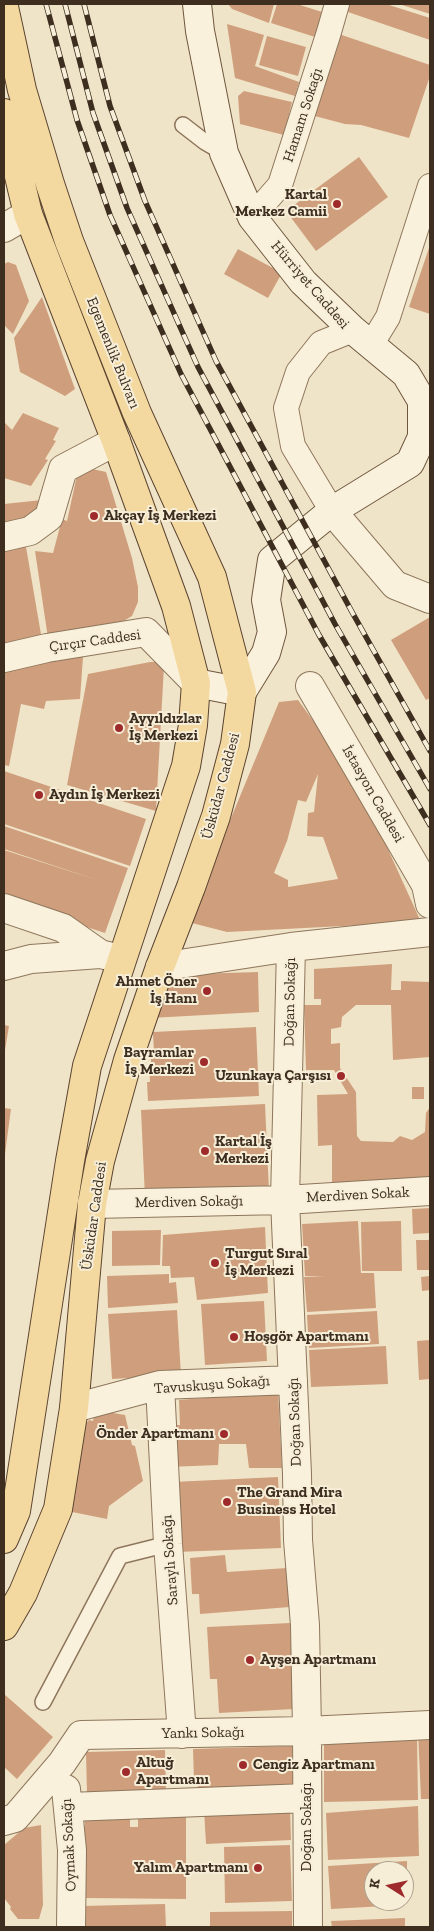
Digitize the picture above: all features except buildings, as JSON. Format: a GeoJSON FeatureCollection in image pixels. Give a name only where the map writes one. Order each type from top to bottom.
{"type":"FeatureCollection","features":[{"type":"Feature","properties":{"kind":"main road","name":"Egemenlik Bulvarı"},"geometry":{"type":"LineString","coordinates":[[4,7],[22,90],[69,241],[137,413],[212,577],[242,692]]}},
{"type":"Feature","properties":{"kind":"main road","name":"Egemenlik Bulvarı"},"geometry":{"type":"LineString","coordinates":[[4,113],[28,214],[116,441],[176,606],[196,683]]}},
{"type":"Feature","properties":{"kind":"main road","name":"Üsküdar Caddesi"},"geometry":{"type":"LineString","coordinates":[[4,1539],[18,1502],[81,1092],[111,956],[149,882],[186,766],[193,725],[196,683]]}},
{"type":"Feature","properties":{"kind":"main road","name":"Üsküdar Caddesi"},"geometry":{"type":"LineString","coordinates":[[4,1626],[23,1593],[58,1509],[74,1408],[92,1204],[100,1161],[128,1060],[216,816],[235,744],[242,692]]}},
{"type":"Feature","properties":{"kind":"main road"},"geometry":{"type":"LineString","coordinates":[[111,956],[160,967]]}},
{"type":"Feature","properties":{"kind":"street","name":"Hürriyet Caddesi"},"geometry":{"type":"LineString","coordinates":[[197,4],[200,31],[224,153],[252,217],[303,282],[362,338]]}},
{"type":"Feature","properties":{"kind":"street","name":"Hamam Sokağı"},"geometry":{"type":"LineString","coordinates":[[252,217],[280,185],[337,4]]}},
{"type":"Feature","properties":{"kind":"street"},"geometry":{"type":"LineString","coordinates":[[430,186],[388,316],[362,338],[406,374],[430,389]]}},
{"type":"Feature","properties":{"kind":"street"},"geometry":{"type":"LineString","coordinates":[[4,228],[28,214]]}},
{"type":"Feature","properties":{"kind":"street","name":"Hürriyet Caddesi"},"geometry":{"type":"LineString","coordinates":[[332,511],[293,446],[286,408],[298,372],[321,342],[362,338]]}},
{"type":"Feature","properties":{"kind":"street"},"geometry":{"type":"LineString","coordinates":[[196,683],[242,692],[266,653],[272,632],[266,600],[272,560],[332,511],[420,462],[422,401],[406,374]]}},
{"type":"Feature","properties":{"kind":"street"},"geometry":{"type":"LineString","coordinates":[[4,538],[30,531],[48,517],[63,469],[116,441]]}},
{"type":"Feature","properties":{"kind":"street"},"geometry":{"type":"LineString","coordinates":[[332,511],[395,585],[430,599]]}},
{"type":"Feature","properties":{"kind":"street","name":"Çırçır Caddesi"},"geometry":{"type":"LineString","coordinates":[[4,658],[47,648],[146,632],[196,683]]}},
{"type":"Feature","properties":{"kind":"street","name":"İstasyon Caddesi"},"geometry":{"type":"LineString","coordinates":[[310,686],[426,885],[430,904]]}},
{"type":"Feature","properties":{"kind":"street"},"geometry":{"type":"LineString","coordinates":[[4,908],[63,928],[111,956]]}},
{"type":"Feature","properties":{"kind":"street"},"geometry":{"type":"LineString","coordinates":[[160,967],[291,947],[430,932]]}},
{"type":"Feature","properties":{"kind":"street","name":"Doğan Sokağı"},"geometry":{"type":"LineString","coordinates":[[291,947],[285,1200],[298,1540],[305,1625],[308,1731],[308,1927]]}},
{"type":"Feature","properties":{"kind":"street"},"geometry":{"type":"LineString","coordinates":[[4,966],[31,959],[111,956]]}},
{"type":"Feature","properties":{"kind":"street","name":"Merdiven Sokak"},"geometry":{"type":"LineString","coordinates":[[285,1200],[430,1191]]}},
{"type":"Feature","properties":{"kind":"street","name":"Merdiven Sokağı"},"geometry":{"type":"LineString","coordinates":[[92,1204],[285,1200]]}},
{"type":"Feature","properties":{"kind":"street","name":"Tavuskuşu Sokağı"},"geometry":{"type":"LineString","coordinates":[[74,1408],[160,1385],[293,1380]]}},
{"type":"Feature","properties":{"kind":"street","name":"Saraylı Sokağı"},"geometry":{"type":"LineString","coordinates":[[160,1385],[168,1544],[182,1734]]}},
{"type":"Feature","properties":{"kind":"street","name":"Yankı Sokağı"},"geometry":{"type":"LineString","coordinates":[[8,1818],[62,1762],[81,1735],[308,1731],[430,1724]]}},
{"type":"Feature","properties":{"kind":"street","name":"Oymak Sokağı"},"geometry":{"type":"LineString","coordinates":[[62,1762],[69,1807],[72,1850],[71,1927]]}},
{"type":"Feature","properties":{"kind":"street"},"geometry":{"type":"LineString","coordinates":[[69,1807],[307,1798]]}},
{"type":"Feature","properties":{"kind":"lane"},"geometry":{"type":"LineString","coordinates":[[183,126],[224,153]]}},
{"type":"Feature","properties":{"kind":"lane"},"geometry":{"type":"LineString","coordinates":[[43,1702],[120,1556],[168,1544]]}},
{"type":"Feature","properties":{"kind":"railway"},"geometry":{"type":"LineString","coordinates":[[46,4],[77,120],[110,215],[181,374],[319,635],[430,825]]}},
{"type":"Feature","properties":{"kind":"railway"},"geometry":{"type":"LineString","coordinates":[[65,4],[93,113],[127,208],[198,367],[335,624],[430,789]]}},
{"type":"Feature","properties":{"kind":"railway"},"geometry":{"type":"LineString","coordinates":[[84,4],[110,106],[145,201],[216,361],[352,612],[430,751]]}},
{"type":"Feature","properties":{"kind":"place","name":"Kartal Merkez Camii"},"geometry":{"type":"Point","coordinates":[337,204]}},
{"type":"Feature","properties":{"kind":"place","name":"Akçay İş Merkezi"},"geometry":{"type":"Point","coordinates":[94,516]}},
{"type":"Feature","properties":{"kind":"place","name":"Ayyıldızlar İş Merkezi"},"geometry":{"type":"Point","coordinates":[119,728]}},
{"type":"Feature","properties":{"kind":"place","name":"Aydın İş Merkezi"},"geometry":{"type":"Point","coordinates":[39,795]}},
{"type":"Feature","properties":{"kind":"place","name":"Ahmet Öner İş Hanı"},"geometry":{"type":"Point","coordinates":[207,991]}},
{"type":"Feature","properties":{"kind":"place","name":"Bayramlar İş Merkezi"},"geometry":{"type":"Point","coordinates":[204,1062]}},
{"type":"Feature","properties":{"kind":"place","name":"Uzunkaya Çarşısı"},"geometry":{"type":"Point","coordinates":[341,1076]}},
{"type":"Feature","properties":{"kind":"place","name":"Kartal İş Merkezi"},"geometry":{"type":"Point","coordinates":[205,1151]}},
{"type":"Feature","properties":{"kind":"place","name":"Turgut Sıral İş Merkezi"},"geometry":{"type":"Point","coordinates":[215,1263]}},
{"type":"Feature","properties":{"kind":"place","name":"Hoşgör Apartmanı"},"geometry":{"type":"Point","coordinates":[234,1337]}},
{"type":"Feature","properties":{"kind":"place","name":"Önder Apartmanı"},"geometry":{"type":"Point","coordinates":[224,1434]}},
{"type":"Feature","properties":{"kind":"place","name":"The Grand Mira Business Hotel"},"geometry":{"type":"Point","coordinates":[227,1502]}},
{"type":"Feature","properties":{"kind":"place","name":"Ayşen Apartmanı"},"geometry":{"type":"Point","coordinates":[250,1660]}},
{"type":"Feature","properties":{"kind":"place","name":"Cengiz Apartmanı"},"geometry":{"type":"Point","coordinates":[243,1765]}},
{"type":"Feature","properties":{"kind":"place","name":"Altuğ Apartmanı"},"geometry":{"type":"Point","coordinates":[126,1772]}},
{"type":"Feature","properties":{"kind":"place","name":"Yalım Apartmanı"},"geometry":{"type":"Point","coordinates":[258,1868]}}]}
